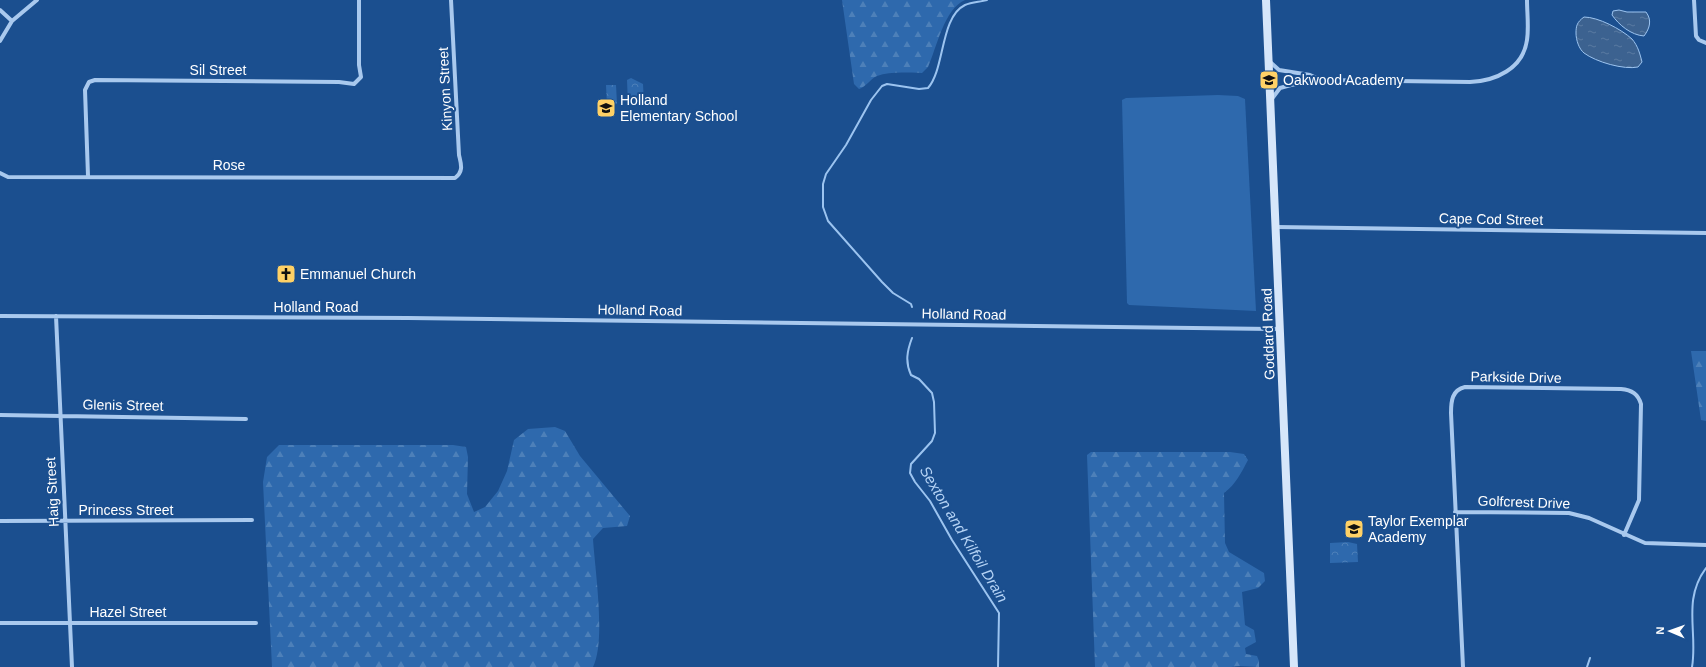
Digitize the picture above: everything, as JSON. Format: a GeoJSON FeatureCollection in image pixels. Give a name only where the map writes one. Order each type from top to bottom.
{"type":"FeatureCollection","features":[{"type":"Feature","properties":{"kind":"main road","name":"Goddard Road"},"geometry":{"type":"LineString","coordinates":[[1266,0],[1294,667]]}},
{"type":"Feature","properties":{"kind":"street"},"geometry":{"type":"LineString","coordinates":[[0,41],[12,21],[37,0]]}},
{"type":"Feature","properties":{"kind":"street","name":"Sil Street"},"geometry":{"type":"LineString","coordinates":[[88,176],[85,90],[89,82],[95,80],[338,82],[354,84],[361,77],[359,65],[359,0]]}},
{"type":"Feature","properties":{"kind":"street","name":"Kinyon Street"},"geometry":{"type":"LineString","coordinates":[[451,0],[459,155],[462,167],[458,176]]}},
{"type":"Feature","properties":{"kind":"street"},"geometry":{"type":"LineString","coordinates":[[1270,101],[1280,88],[1322,80],[1470,82],[1487,81],[1495,78],[1510,69],[1520,58],[1524,50],[1528,29],[1527,0]]}},
{"type":"Feature","properties":{"kind":"street"},"geometry":{"type":"LineString","coordinates":[[1694,0],[1694,24],[1696,36],[1699,40],[1706,43]]}},
{"type":"Feature","properties":{"kind":"street"},"geometry":{"type":"LineString","coordinates":[[0,10],[12,21]]}},
{"type":"Feature","properties":{"kind":"street"},"geometry":{"type":"LineString","coordinates":[[1268,60],[1280,70],[1310,75],[1322,80]]}},
{"type":"Feature","properties":{"kind":"street","name":"Rose"},"geometry":{"type":"LineString","coordinates":[[0,173],[8,177],[439,177],[452,179],[458,176]]}},
{"type":"Feature","properties":{"kind":"street","name":"Cape Cod Street"},"geometry":{"type":"LineString","coordinates":[[1276,227],[1706,233]]}},
{"type":"Feature","properties":{"kind":"street","name":"Holland Road"},"geometry":{"type":"LineString","coordinates":[[0,316],[408,318],[1281,329]]}},
{"type":"Feature","properties":{"kind":"street","name":"Haig Street"},"geometry":{"type":"LineString","coordinates":[[56,316],[64,521],[72,667]]}},
{"type":"Feature","properties":{"kind":"street","name":"Parkside Drive"},"geometry":{"type":"LineString","coordinates":[[1463,667],[1451,404],[1457,390],[1465,387],[1627,390],[1636,395],[1641,404],[1639,500],[1624,535]]}},
{"type":"Feature","properties":{"kind":"street","name":"Glenis Street"},"geometry":{"type":"LineString","coordinates":[[0,415],[246,419]]}},
{"type":"Feature","properties":{"kind":"street","name":"Golfcrest Drive"},"geometry":{"type":"LineString","coordinates":[[1456,512],[1573,514],[1589,518],[1636,540],[1655,544],[1706,545]]}},
{"type":"Feature","properties":{"kind":"street","name":"Princess Street"},"geometry":{"type":"LineString","coordinates":[[0,521],[252,520]]}},
{"type":"Feature","properties":{"kind":"street","name":"Hazel Street"},"geometry":{"type":"LineString","coordinates":[[0,623],[256,623]]}},
{"type":"Feature","properties":{"kind":"green space"},"geometry":{"type":"Polygon","coordinates":[[[842,0],[965,0],[952,11],[946,20],[928,67],[922,73],[882,74],[875,77],[864,87],[859,89],[854,84],[842,0]]]}},
{"type":"Feature","properties":{"kind":"green space"},"geometry":{"type":"Polygon","coordinates":[[[631,78],[643,84],[644,104],[628,104],[627,80],[631,78]]]}},
{"type":"Feature","properties":{"kind":"green space"},"geometry":{"type":"Polygon","coordinates":[[[606,85],[616,85],[617,104],[607,105],[606,85]]]}},
{"type":"Feature","properties":{"kind":"green space"},"geometry":{"type":"Polygon","coordinates":[[[1218,95],[1238,96],[1245,99],[1256,311],[1129,305],[1127,303],[1122,100],[1126,98],[1218,95]]]}},
{"type":"Feature","properties":{"kind":"green space"},"geometry":{"type":"Polygon","coordinates":[[[1691,351],[1706,351],[1706,421],[1701,420],[1691,351]]]}},
{"type":"Feature","properties":{"kind":"green space"},"geometry":{"type":"Polygon","coordinates":[[[555,427],[565,431],[580,456],[630,516],[627,526],[603,528],[593,539],[599,605],[599,640],[597,655],[593,667],[272,667],[263,482],[267,457],[279,445],[453,445],[466,447],[468,457],[467,494],[474,512],[485,507],[498,491],[507,471],[514,440],[528,429],[555,427]]]}},
{"type":"Feature","properties":{"kind":"green space"},"geometry":{"type":"Polygon","coordinates":[[[1091,452],[1230,452],[1244,454],[1248,460],[1235,482],[1224,493],[1225,543],[1229,552],[1264,573],[1265,581],[1258,588],[1242,592],[1245,625],[1254,630],[1256,642],[1245,648],[1246,654],[1257,656],[1259,667],[1095,667],[1087,455],[1091,452]]]}},
{"type":"Feature","properties":{"kind":"green space"},"geometry":{"type":"Polygon","coordinates":[[[1348,542],[1357,544],[1358,562],[1330,563],[1330,543],[1348,542]]]}},
{"type":"Feature","properties":{"kind":"water"},"geometry":{"type":"Polygon","coordinates":[[[1619,10],[1627,12],[1646,12],[1650,24],[1644,36],[1630,32],[1618,22],[1612,15],[1613,11],[1619,10]]]}},
{"type":"Feature","properties":{"kind":"water"},"geometry":{"type":"Polygon","coordinates":[[[1584,17],[1596,19],[1609,24],[1622,31],[1632,39],[1640,53],[1642,62],[1638,67],[1632,68],[1610,64],[1584,53],[1578,44],[1576,28],[1577,24],[1584,17]]]}},
{"type":"Feature","properties":{"kind":"waterway","name":"Sexton and Kilfoil Drain"},"geometry":{"type":"LineString","coordinates":[[912,307],[911,304],[893,293],[882,282],[828,221],[823,207],[823,184],[826,174],[846,145],[871,100],[882,86],[887,84],[919,89],[928,88],[937,69],[951,20],[957,11],[970,3],[987,0]]}},
{"type":"Feature","properties":{"kind":"waterway","name":"Sexton and Kilfoil Drain"},"geometry":{"type":"LineString","coordinates":[[912,338],[908,352],[908,366],[911,375],[919,379],[932,393],[934,402],[935,433],[932,441],[911,464],[910,473],[930,501],[952,540],[999,613],[998,667]]}},
{"type":"Feature","properties":{"kind":"waterway"},"geometry":{"type":"LineString","coordinates":[[1692,667],[1693,604],[1699,580],[1706,568]]}},
{"type":"Feature","properties":{"kind":"waterway"},"geometry":{"type":"LineString","coordinates":[[1587,667],[1590,658]]}},
{"type":"Feature","properties":{"kind":"place","name":"Oakwood Academy"},"geometry":{"type":"Point","coordinates":[1269,80]}},
{"type":"Feature","properties":{"kind":"place","name":"Holland Elementary School"},"geometry":{"type":"Point","coordinates":[606,108]}},
{"type":"Feature","properties":{"kind":"place","name":"Emmanuel Church"},"geometry":{"type":"Point","coordinates":[286,274]}},
{"type":"Feature","properties":{"kind":"place","name":"Taylor Exemplar Academy"},"geometry":{"type":"Point","coordinates":[1354,529]}}]}
